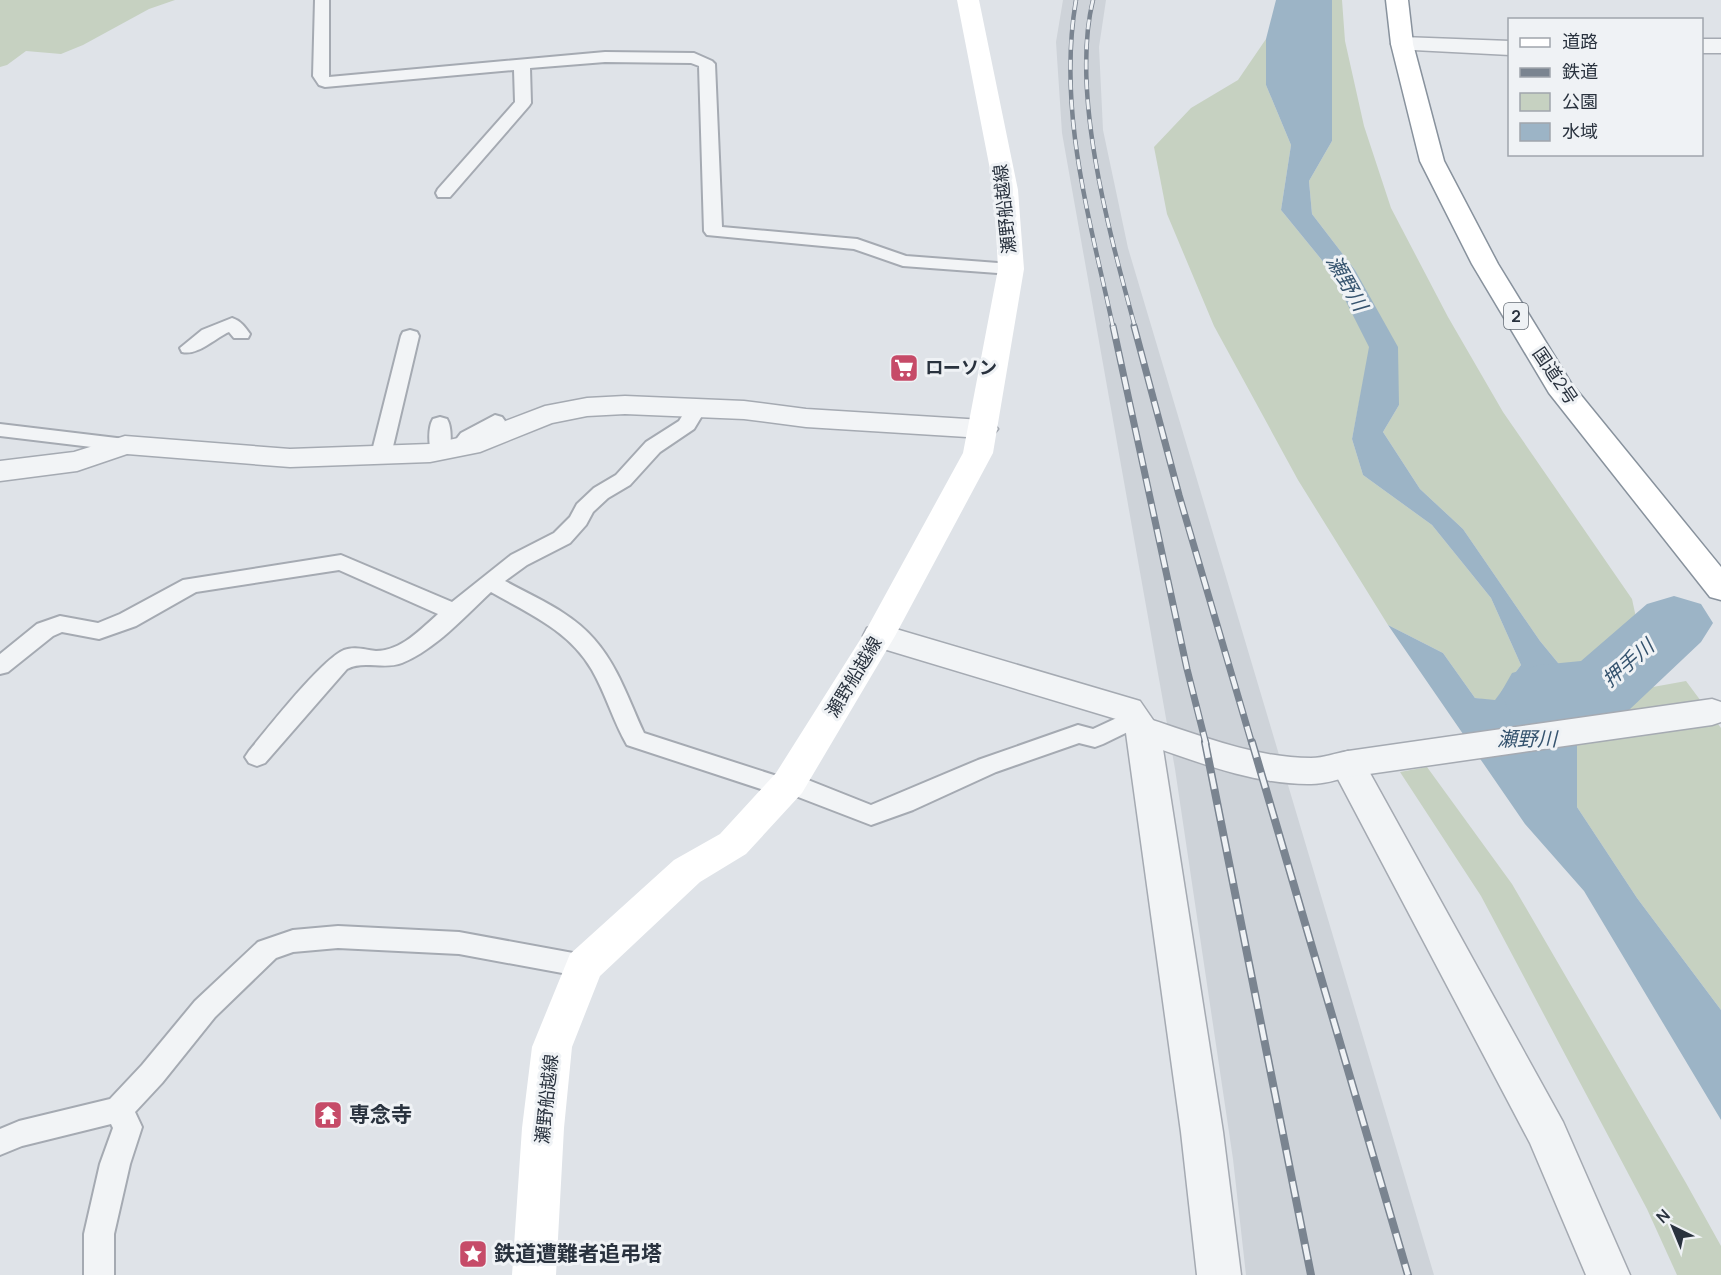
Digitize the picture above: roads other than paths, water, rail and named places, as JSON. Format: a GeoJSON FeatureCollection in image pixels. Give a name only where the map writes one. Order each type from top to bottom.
{"type":"FeatureCollection","features":[{"type":"Feature","properties":{"kind":"main road","name":"瀬野船越線"},"geometry":{"type":"LineString","coordinates":[[534,1275],[543,1128],[552,1047],[584,966],[687,871],[733,844],[787,786],[879,636],[978,453],[1011,268],[1006,190],[968,0]]}},
{"type":"Feature","properties":{"kind":"main road","name":"国道2号"},"geometry":{"type":"LineString","coordinates":[[1396,0],[1402,44],[1432,161],[1485,264],[1559,387],[1721,589]]}},
{"type":"Feature","properties":{"kind":"street"},"geometry":{"type":"LineString","coordinates":[[1402,44],[1508,48]]}},
{"type":"Feature","properties":{"kind":"street"},"geometry":{"type":"LineString","coordinates":[[1703,46],[1721,46]]}},
{"type":"Feature","properties":{"kind":"street"},"geometry":{"type":"LineString","coordinates":[[0,471],[77,461],[126,445],[290,458],[381,455],[587,407],[661,405],[696,410],[744,410],[806,418],[983,429]]}},
{"type":"Feature","properties":{"kind":"street"},"geometry":{"type":"LineString","coordinates":[[879,636],[1128,710],[1139,724],[1202,1132],[1219,1275]]}},
{"type":"Feature","properties":{"kind":"street"},"geometry":{"type":"LineString","coordinates":[[1139,724],[1245,760],[1285,769],[1314,771],[1348,764],[1717,711]]}},
{"type":"Feature","properties":{"kind":"street"},"geometry":{"type":"LineString","coordinates":[[1348,764],[1548,1135],[1608,1275]]}},
{"type":"Feature","properties":{"kind":"lane"},"geometry":{"type":"LineString","coordinates":[[322,0],[321,76],[325,82],[605,57],[694,58],[707,64],[713,231],[857,244],[903,261],[1011,268]]}},
{"type":"Feature","properties":{"kind":"lane"},"geometry":{"type":"LineString","coordinates":[[444,193],[523,103],[522,66]]}},
{"type":"Feature","properties":{"kind":"lane"},"geometry":{"type":"LineString","coordinates":[[189,348],[209,334],[232,324],[241,334]]}},
{"type":"Feature","properties":{"kind":"lane"},"geometry":{"type":"LineString","coordinates":[[381,455],[410,336]]}},
{"type":"Feature","properties":{"kind":"lane"},"geometry":{"type":"LineString","coordinates":[[257,757],[339,663],[352,656],[377,659],[394,657],[417,645],[489,582],[519,560],[562,538],[579,520],[584,509],[601,493],[623,480],[653,447],[687,425],[696,410]]}},
{"type":"Feature","properties":{"kind":"lane"},"geometry":{"type":"LineString","coordinates":[[447,440],[468,437],[495,421]]}},
{"type":"Feature","properties":{"kind":"lane"},"geometry":{"type":"LineString","coordinates":[[0,430],[126,445]]}},
{"type":"Feature","properties":{"kind":"lane"},"geometry":{"type":"LineString","coordinates":[[0,666],[45,630],[60,624],[99,631],[128,620],[190,585],[341,562],[454,612]]}},
{"type":"Feature","properties":{"kind":"lane"},"geometry":{"type":"LineString","coordinates":[[489,582],[552,617],[586,644],[605,675],[635,739],[872,815],[987,766],[1078,734],[1095,738],[1139,724]]}},
{"type":"Feature","properties":{"kind":"lane"},"geometry":{"type":"LineString","coordinates":[[0,1142],[19,1134],[118,1110],[152,1074],[205,1009],[267,950],[293,941],[338,937],[459,943],[584,966]]}},
{"type":"Feature","properties":{"kind":"lane"},"geometry":{"type":"LineString","coordinates":[[99,1275],[99,1234],[115,1164],[128,1127],[118,1110]]}},
{"type":"Feature","properties":{"kind":"water","name":"瀬野川"},"geometry":{"type":"Polygon","coordinates":[[[1276,0],[1332,0],[1332,141],[1309,181],[1312,214],[1355,270],[1398,347],[1399,405],[1383,432],[1420,489],[1463,529],[1540,641],[1577,686],[1577,807],[1637,898],[1721,1010],[1721,1120],[1584,891],[1525,824],[1388,625],[1443,653],[1475,698],[1495,700],[1521,665],[1491,598],[1432,525],[1363,475],[1352,439],[1369,347],[1330,270],[1281,210],[1291,145],[1266,85],[1266,39],[1276,0]]]}},
{"type":"Feature","properties":{"kind":"waterway","name":"押手川"},"geometry":{"type":"LineString","coordinates":[[1540,694],[1601,689],[1674,623]]}},
{"type":"Feature","properties":{"kind":"railway"},"geometry":{"type":"LineString","coordinates":[[1076,0],[1071,41],[1073,124],[1086,205],[1113,327]]}},
{"type":"Feature","properties":{"kind":"railway"},"geometry":{"type":"LineString","coordinates":[[1093,0],[1087,37],[1086,77],[1090,120],[1105,208],[1135,327]]}},
{"type":"Feature","properties":{"kind":"railway"},"geometry":{"type":"LineString","coordinates":[[1113,326],[1187,669],[1206,744]]}},
{"type":"Feature","properties":{"kind":"railway"},"geometry":{"type":"LineString","coordinates":[[1134,326],[1179,495],[1252,744]]}},
{"type":"Feature","properties":{"kind":"railway"},"geometry":{"type":"LineString","coordinates":[[1205,742],[1311,1275]]}},
{"type":"Feature","properties":{"kind":"railway"},"geometry":{"type":"LineString","coordinates":[[1252,742],[1408,1275]]}},
{"type":"Feature","properties":{"kind":"place","name":"ローソン"},"geometry":{"type":"Point","coordinates":[904,368]}},
{"type":"Feature","properties":{"kind":"place","name":"専念寺"},"geometry":{"type":"Point","coordinates":[328,1115]}},
{"type":"Feature","properties":{"kind":"place","name":"鉄道遭難者追弔塔"},"geometry":{"type":"Point","coordinates":[473,1254]}}]}
